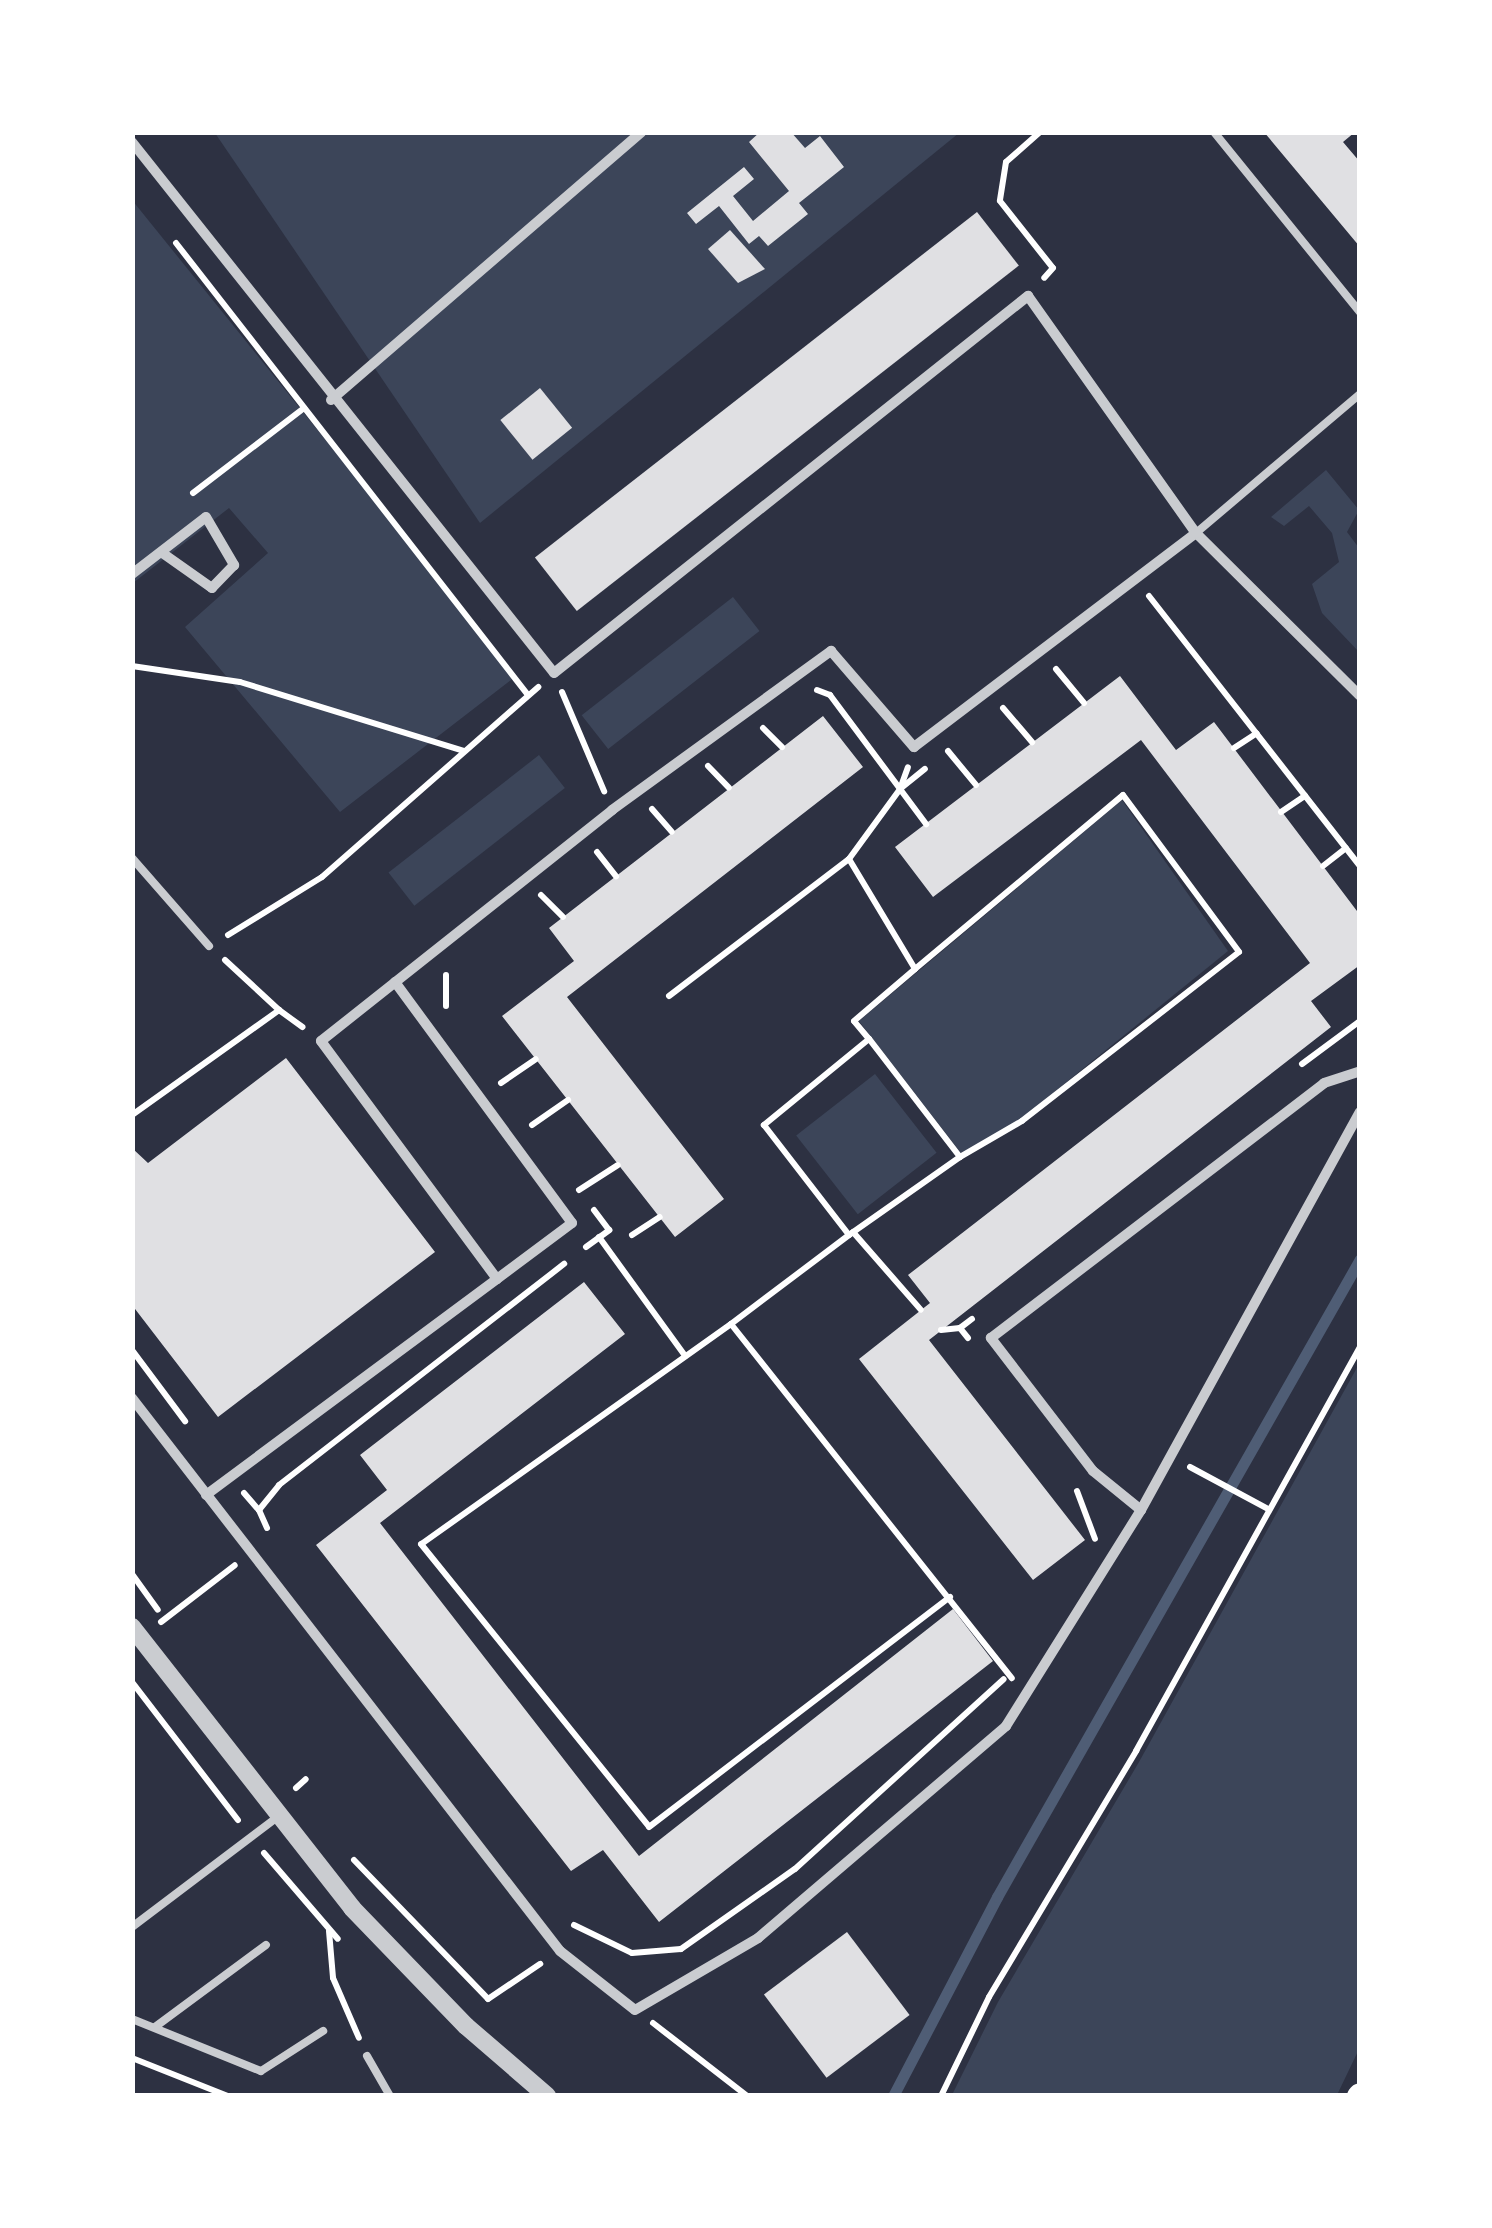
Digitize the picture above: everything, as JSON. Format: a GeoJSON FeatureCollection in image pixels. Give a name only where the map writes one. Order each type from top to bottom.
{"type":"FeatureCollection","features":[{"type":"Feature","properties":{"kind":"street"},"geometry":{"type":"LineString","coordinates":[[332,400],[642,132]]}},
{"type":"Feature","properties":{"kind":"street"},"geometry":{"type":"LineString","coordinates":[[132,142],[332,400],[554,673],[1028,296],[1196,533],[1360,696]]}},
{"type":"Feature","properties":{"kind":"street"},"geometry":{"type":"LineString","coordinates":[[132,574],[206,516],[234,565],[212,588],[162,552]]}},
{"type":"Feature","properties":{"kind":"street"},"geometry":{"type":"LineString","coordinates":[[497,1279],[321,1042],[612,810],[831,651],[914,747],[1196,533]]}},
{"type":"Feature","properties":{"kind":"street"},"geometry":{"type":"LineString","coordinates":[[206,1495],[572,1223],[395,982]]}},
{"type":"Feature","properties":{"kind":"street"},"geometry":{"type":"LineString","coordinates":[[1141,1510],[1093,1472],[992,1338],[1324,1083],[1360,1071]]}},
{"type":"Feature","properties":{"kind":"street"},"geometry":{"type":"LineString","coordinates":[[132,1398],[560,1950],[635,2010],[758,1938],[1006,1726],[1141,1510],[1360,1112]]}},
{"type":"Feature","properties":{"kind":"street"},"geometry":{"type":"LineString","coordinates":[[136,1632],[276,1818],[403,1963],[547,2096]]}},
{"type":"Feature","properties":{"kind":"lane"},"geometry":{"type":"LineString","coordinates":[[1214,132],[1360,312]]}},
{"type":"Feature","properties":{"kind":"lane"},"geometry":{"type":"LineString","coordinates":[[1196,533],[1360,394]]}},
{"type":"Feature","properties":{"kind":"lane"},"geometry":{"type":"LineString","coordinates":[[132,858],[210,946]]}},
{"type":"Feature","properties":{"kind":"lane"},"geometry":{"type":"LineString","coordinates":[[132,1928],[276,1818]]}},
{"type":"Feature","properties":{"kind":"lane"},"geometry":{"type":"LineString","coordinates":[[155,2028],[266,1945]]}},
{"type":"Feature","properties":{"kind":"lane"},"geometry":{"type":"LineString","coordinates":[[132,2019],[261,2071],[322,2031]]}},
{"type":"Feature","properties":{"kind":"lane"},"geometry":{"type":"LineString","coordinates":[[367,2056],[390,2096]]}},
{"type":"Feature","properties":{"kind":"path"},"geometry":{"type":"LineString","coordinates":[[1028,296],[1053,268],[1000,201],[1006,162],[1040,132]]}},
{"type":"Feature","properties":{"kind":"path"},"geometry":{"type":"LineString","coordinates":[[167,230],[528,696]]}},
{"type":"Feature","properties":{"kind":"path"},"geometry":{"type":"LineString","coordinates":[[194,493],[304,408]]}},
{"type":"Feature","properties":{"kind":"path"},"geometry":{"type":"LineString","coordinates":[[1134,608],[1150,595],[1360,866]]}},
{"type":"Feature","properties":{"kind":"path"},"geometry":{"type":"LineString","coordinates":[[1042,678],[1071,656]]}},
{"type":"Feature","properties":{"kind":"path"},"geometry":{"type":"LineString","coordinates":[[132,666],[240,682],[465,751]]}},
{"type":"Feature","properties":{"kind":"path"},"geometry":{"type":"LineString","coordinates":[[1055,668],[1084,703]]}},
{"type":"Feature","properties":{"kind":"path"},"geometry":{"type":"LineString","coordinates":[[321,1042],[279,1010],[210,946],[322,877],[554,673],[612,810]]}},
{"type":"Feature","properties":{"kind":"path"},"geometry":{"type":"LineString","coordinates":[[800,692],[830,695],[926,824]]}},
{"type":"Feature","properties":{"kind":"path"},"geometry":{"type":"LineString","coordinates":[[990,719],[1016,698]]}},
{"type":"Feature","properties":{"kind":"path"},"geometry":{"type":"LineString","coordinates":[[1004,708],[1032,742]]}},
{"type":"Feature","properties":{"kind":"path"},"geometry":{"type":"LineString","coordinates":[[746,734],[773,713]]}},
{"type":"Feature","properties":{"kind":"path"},"geometry":{"type":"LineString","coordinates":[[759,724],[782,747]]}},
{"type":"Feature","properties":{"kind":"path"},"geometry":{"type":"LineString","coordinates":[[1234,748],[1256,733]]}},
{"type":"Feature","properties":{"kind":"path"},"geometry":{"type":"LineString","coordinates":[[668,996],[848,859],[900,789],[962,740]]}},
{"type":"Feature","properties":{"kind":"path"},"geometry":{"type":"LineString","coordinates":[[900,789],[914,747]]}},
{"type":"Feature","properties":{"kind":"path"},"geometry":{"type":"LineString","coordinates":[[948,751],[976,785]]}},
{"type":"Feature","properties":{"kind":"path"},"geometry":{"type":"LineString","coordinates":[[693,776],[720,754]]}},
{"type":"Feature","properties":{"kind":"path"},"geometry":{"type":"LineString","coordinates":[[707,765],[728,788]]}},
{"type":"Feature","properties":{"kind":"path"},"geometry":{"type":"LineString","coordinates":[[950,1597],[649,1827],[421,1544],[851,1234],[960,1158],[1022,1122],[1239,952],[1123,795],[854,1021],[960,1158]]}},
{"type":"Feature","properties":{"kind":"path"},"geometry":{"type":"LineString","coordinates":[[1281,812],[1306,796]]}},
{"type":"Feature","properties":{"kind":"path"},"geometry":{"type":"LineString","coordinates":[[637,818],[665,797]]}},
{"type":"Feature","properties":{"kind":"path"},"geometry":{"type":"LineString","coordinates":[[651,808],[672,832]]}},
{"type":"Feature","properties":{"kind":"path"},"geometry":{"type":"LineString","coordinates":[[582,862],[610,840]]}},
{"type":"Feature","properties":{"kind":"path"},"geometry":{"type":"LineString","coordinates":[[1322,866],[1346,848]]}},
{"type":"Feature","properties":{"kind":"path"},"geometry":{"type":"LineString","coordinates":[[596,850],[616,876]]}},
{"type":"Feature","properties":{"kind":"path"},"geometry":{"type":"LineString","coordinates":[[848,859],[915,968]]}},
{"type":"Feature","properties":{"kind":"path"},"geometry":{"type":"LineString","coordinates":[[526,905],[554,883]]}},
{"type":"Feature","properties":{"kind":"path"},"geometry":{"type":"LineString","coordinates":[[540,894],[563,917]]}},
{"type":"Feature","properties":{"kind":"path"},"geometry":{"type":"LineString","coordinates":[[453,960],[442,995],[457,1022]]}},
{"type":"Feature","properties":{"kind":"path"},"geometry":{"type":"LineString","coordinates":[[132,1115],[279,1010]]}},
{"type":"Feature","properties":{"kind":"path"},"geometry":{"type":"LineString","coordinates":[[1297,1068],[1360,1021]]}},
{"type":"Feature","properties":{"kind":"path"},"geometry":{"type":"LineString","coordinates":[[869,1040],[764,1125],[851,1234],[921,1310]]}},
{"type":"Feature","properties":{"kind":"path"},"geometry":{"type":"LineString","coordinates":[[502,1082],[536,1059]]}},
{"type":"Feature","properties":{"kind":"path"},"geometry":{"type":"LineString","coordinates":[[490,1068],[512,1097]]}},
{"type":"Feature","properties":{"kind":"path"},"geometry":{"type":"LineString","coordinates":[[532,1126],[568,1100]]}},
{"type":"Feature","properties":{"kind":"path"},"geometry":{"type":"LineString","coordinates":[[522,1111],[541,1138]]}},
{"type":"Feature","properties":{"kind":"path"},"geometry":{"type":"LineString","coordinates":[[579,1190],[618,1164]]}},
{"type":"Feature","properties":{"kind":"path"},"geometry":{"type":"LineString","coordinates":[[570,1177],[608,1230],[583,1250]]}},
{"type":"Feature","properties":{"kind":"path"},"geometry":{"type":"LineString","coordinates":[[632,1235],[660,1217]]}},
{"type":"Feature","properties":{"kind":"path"},"geometry":{"type":"LineString","coordinates":[[598,1238],[685,1356]]}},
{"type":"Feature","properties":{"kind":"path"},"geometry":{"type":"LineString","coordinates":[[259,1510],[293,1474],[567,1262]]}},
{"type":"Feature","properties":{"kind":"path"},"geometry":{"type":"LineString","coordinates":[[941,1330],[960,1328],[984,1310]]}},
{"type":"Feature","properties":{"kind":"path"},"geometry":{"type":"LineString","coordinates":[[731,1324],[1024,1693]]}},
{"type":"Feature","properties":{"kind":"path"},"geometry":{"type":"LineString","coordinates":[[960,1328],[978,1354]]}},
{"type":"Feature","properties":{"kind":"path"},"geometry":{"type":"LineString","coordinates":[[941,2096],[989,1997],[1136,1751],[1360,1347]]}},
{"type":"Feature","properties":{"kind":"path"},"geometry":{"type":"LineString","coordinates":[[132,1350],[198,1438]]}},
{"type":"Feature","properties":{"kind":"path"},"geometry":{"type":"LineString","coordinates":[[230,1476],[259,1510],[271,1538]]}},
{"type":"Feature","properties":{"kind":"path"},"geometry":{"type":"LineString","coordinates":[[1205,1478],[1268,1509]]}},
{"type":"Feature","properties":{"kind":"path"},"geometry":{"type":"LineString","coordinates":[[1068,1479],[1097,1536],[1088,1552]]}},
{"type":"Feature","properties":{"kind":"path"},"geometry":{"type":"LineString","coordinates":[[136,1632],[164,1620],[250,1553]]}},
{"type":"Feature","properties":{"kind":"path"},"geometry":{"type":"LineString","coordinates":[[132,1574],[176,1635]]}},
{"type":"Feature","properties":{"kind":"path"},"geometry":{"type":"LineString","coordinates":[[564,1913],[576,1928],[632,1953],[681,1948],[795,1869],[1023,1659]]}},
{"type":"Feature","properties":{"kind":"path"},"geometry":{"type":"LineString","coordinates":[[284,1772],[308,1803]]}},
{"type":"Feature","properties":{"kind":"path"},"geometry":{"type":"LineString","coordinates":[[296,1788],[306,1780]]}},
{"type":"Feature","properties":{"kind":"path"},"geometry":{"type":"LineString","coordinates":[[345,1848],[488,2000],[560,1950],[576,1928]]}},
{"type":"Feature","properties":{"kind":"path"},"geometry":{"type":"LineString","coordinates":[[329,1930],[333,1978],[367,2056]]}},
{"type":"Feature","properties":{"kind":"path"},"geometry":{"type":"LineString","coordinates":[[635,2010],[747,2096]]}},
{"type":"Feature","properties":{"kind":"path"},"geometry":{"type":"LineString","coordinates":[[132,2058],[228,2096]]}},
{"type":"Feature","properties":{"kind":"shaded area"},"geometry":{"type":"Polygon","coordinates":[[[215,133],[959,133],[480,523],[215,133]]]}},
{"type":"Feature","properties":{"kind":"shaded area"},"geometry":{"type":"Polygon","coordinates":[[[132,200],[516,676],[340,812],[185,627],[268,553],[229,508],[133,583],[132,200]]]}},
{"type":"Feature","properties":{"kind":"shaded area"},"geometry":{"type":"Polygon","coordinates":[[[1326,470],[1359,510],[1347,532],[1359,548],[1359,652],[1322,613],[1312,584],[1339,562],[1332,533],[1309,506],[1284,526],[1271,517],[1326,470]]]}},
{"type":"Feature","properties":{"kind":"shaded area"},"geometry":{"type":"Polygon","coordinates":[[[733,597],[759,631],[608,749],[582,715],[733,597]]]}},
{"type":"Feature","properties":{"kind":"shaded area"},"geometry":{"type":"Polygon","coordinates":[[[539,755],[565,788],[414,906],[388,873],[539,755]]]}},
{"type":"Feature","properties":{"kind":"shaded area"},"geometry":{"type":"Polygon","coordinates":[[[1122,800],[1228,951],[1021,1119],[961,1153],[859,1021],[1122,800]]]}},
{"type":"Feature","properties":{"kind":"shaded area"},"geometry":{"type":"Polygon","coordinates":[[[875,1074],[937,1153],[858,1214],[796,1136],[875,1074]]]}},
{"type":"Feature","properties":{"kind":"shaded area"},"geometry":{"type":"Polygon","coordinates":[[[1359,1364],[1360,2047],[1337,2095],[952,2095],[998,2002],[1139,1762],[1359,1364]]]}},
{"type":"Feature","properties":{"kind":"building"},"geometry":{"type":"Polygon","coordinates":[[[760,132],[791,132],[805,148],[820,136],[844,167],[799,203],[808,214],[768,246],[759,236],[749,244],[719,206],[696,224],[687,213],[744,167],[754,179],[733,196],[753,221],[789,191],[749,142],[760,132]]]}},
{"type":"Feature","properties":{"kind":"building"},"geometry":{"type":"Polygon","coordinates":[[[1264,132],[1355,132],[1343,142],[1360,162],[1360,247],[1264,132]]]}},
{"type":"Feature","properties":{"kind":"building"},"geometry":{"type":"Polygon","coordinates":[[[977,212],[1019,266],[577,611],[535,557],[977,212]]]}},
{"type":"Feature","properties":{"kind":"building"},"geometry":{"type":"Polygon","coordinates":[[[730,230],[765,269],[738,283],[708,249],[730,230]]]}},
{"type":"Feature","properties":{"kind":"building"},"geometry":{"type":"Polygon","coordinates":[[[540,388],[572,428],[532,460],[500,420],[540,388]]]}},
{"type":"Feature","properties":{"kind":"building"},"geometry":{"type":"Polygon","coordinates":[[[1120,676],[1176,750],[1214,722],[1360,915],[1360,965],[1311,1001],[1331,1027],[929,1340],[1085,1540],[1033,1580],[859,1359],[930,1303],[908,1275],[1310,963],[1141,740],[933,897],[895,847],[1120,676]]]}},
{"type":"Feature","properties":{"kind":"building"},"geometry":{"type":"Polygon","coordinates":[[[823,716],[863,767],[567,997],[724,1199],[675,1237],[502,1016],[574,961],[549,928],[823,716]]]}},
{"type":"Feature","properties":{"kind":"building"},"geometry":{"type":"Polygon","coordinates":[[[286,1058],[435,1252],[218,1417],[132,1305],[132,1148],[148,1163],[286,1058]]]}},
{"type":"Feature","properties":{"kind":"building"},"geometry":{"type":"Polygon","coordinates":[[[584,1282],[625,1334],[380,1523],[639,1856],[953,1609],[993,1661],[659,1922],[603,1850],[571,1871],[316,1545],[387,1490],[360,1455],[584,1282]]]}},
{"type":"Feature","properties":{"kind":"building"},"geometry":{"type":"Polygon","coordinates":[[[847,1932],[910,2015],[827,2078],[764,1995],[847,1932]]]}},
{"type":"Feature","properties":{"kind":"waterway"},"geometry":{"type":"LineString","coordinates":[[893,2096],[997,1897],[1360,1259]]}}]}
